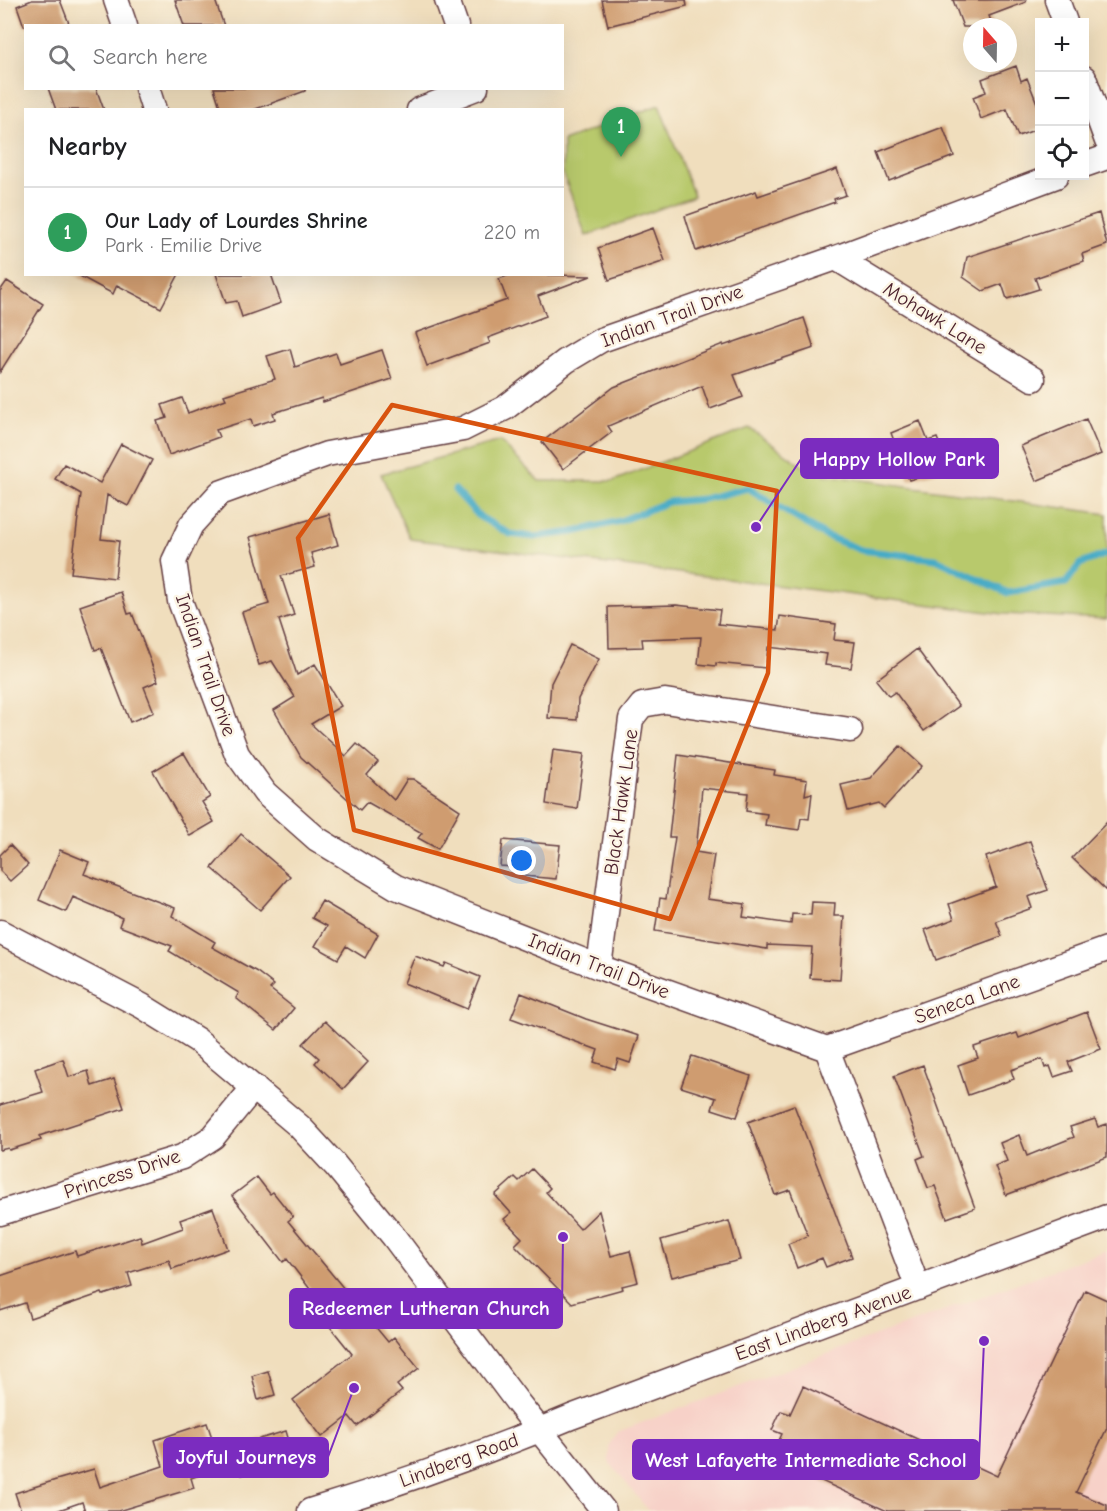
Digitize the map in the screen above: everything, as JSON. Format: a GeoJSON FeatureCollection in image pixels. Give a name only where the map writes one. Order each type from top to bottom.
{"type":"FeatureCollection","features":[{"type":"Feature","properties":{"kind":"street"},"geometry":{"type":"LineString","coordinates":[[116,0],[124,24]]}},
{"type":"Feature","properties":{"kind":"street"},"geometry":{"type":"LineString","coordinates":[[447,0],[455,24]]}},
{"type":"Feature","properties":{"kind":"street"},"geometry":{"type":"LineString","coordinates":[[1057,0],[1064,18]]}},
{"type":"Feature","properties":{"kind":"street"},"geometry":{"type":"LineString","coordinates":[[148,90],[153,108]]}},
{"type":"Feature","properties":{"kind":"street"},"geometry":{"type":"LineString","coordinates":[[424,108],[471,90]]}},
{"type":"Feature","properties":{"kind":"street"},"geometry":{"type":"LineString","coordinates":[[1089,92],[1107,141]]}},
{"type":"Feature","properties":{"kind":"street"},"geometry":{"type":"LineString","coordinates":[[1089,163],[1107,156]]}},
{"type":"Feature","properties":{"kind":"street","name":"Indian Trail Drive"},"geometry":{"type":"LineString","coordinates":[[827,1049],[599,967],[396,887],[317,839],[265,793],[237,754],[180,601],[174,561],[191,525],[220,493],[327,454],[464,429],[505,408],[566,361],[601,340],[836,258],[1045,180]]}},
{"type":"Feature","properties":{"kind":"street","name":"Mohawk Lane"},"geometry":{"type":"LineString","coordinates":[[836,258],[1033,379]]}},
{"type":"Feature","properties":{"kind":"street","name":"Black Hawk Lane"},"geometry":{"type":"LineString","coordinates":[[599,967],[632,719],[642,705],[665,701],[850,730]]}},
{"type":"Feature","properties":{"kind":"street"},"geometry":{"type":"LineString","coordinates":[[0,932],[142,1006],[197,1040],[299,1126],[394,1236],[539,1430],[604,1511]]}},
{"type":"Feature","properties":{"kind":"street","name":"Seneca Lane"},"geometry":{"type":"LineString","coordinates":[[827,1049],[1107,949]]}},
{"type":"Feature","properties":{"kind":"street"},"geometry":{"type":"LineString","coordinates":[[827,1049],[918,1288]]}},
{"type":"Feature","properties":{"kind":"street","name":"Princess Drive"},"geometry":{"type":"LineString","coordinates":[[0,1213],[182,1157],[213,1137],[254,1087]]}},
{"type":"Feature","properties":{"kind":"street","name":"East Lindberg Avenue"},"geometry":{"type":"LineString","coordinates":[[539,1430],[1107,1217]]}},
{"type":"Feature","properties":{"kind":"street","name":"Lindberg Road"},"geometry":{"type":"LineString","coordinates":[[310,1511],[380,1490],[539,1430]]}},
{"type":"Feature","properties":{"kind":"highlighted area"},"geometry":{"type":"Polygon","coordinates":[[[392,405],[777,491],[768,673],[670,919],[354,830],[298,538],[392,405]]]}},
{"type":"Feature","properties":{"kind":"shaded area"},"geometry":{"type":"Polygon","coordinates":[[[1107,1250],[1107,1511],[649,1511],[609,1462],[609,1445],[617,1432],[1107,1250]]]}},
{"type":"Feature","properties":{"kind":"green space"},"geometry":{"type":"Polygon","coordinates":[[[659,105],[694,196],[586,236],[564,176],[564,141],[659,105]]]}},
{"type":"Feature","properties":{"kind":"green space"},"geometry":{"type":"Polygon","coordinates":[[[749,428],[813,473],[1107,514],[1107,619],[1004,614],[410,539],[381,474],[500,441],[539,481],[613,481],[749,428]]]}},
{"type":"Feature","properties":{"kind":"building"},"geometry":{"type":"Polygon","coordinates":[[[32,0],[60,0],[69,24],[24,24],[24,26],[17,6],[32,0]]]}},
{"type":"Feature","properties":{"kind":"building"},"geometry":{"type":"Polygon","coordinates":[[[175,0],[215,0],[223,24],[183,24],[175,0]]]}},
{"type":"Feature","properties":{"kind":"building"},"geometry":{"type":"Polygon","coordinates":[[[602,0],[686,0],[687,6],[608,26],[602,0]]]}},
{"type":"Feature","properties":{"kind":"building"},"geometry":{"type":"Polygon","coordinates":[[[953,0],[1026,0],[1026,2],[989,16],[990,18],[963,18],[963,27],[953,0]]]}},
{"type":"Feature","properties":{"kind":"building"},"geometry":{"type":"Polygon","coordinates":[[[1017,69],[1021,81],[1027,78],[1035,98],[1035,130],[1018,136],[1007,109],[981,119],[973,97],[986,92],[982,79],[1000,72],[1017,72],[1017,69]]]}},
{"type":"Feature","properties":{"kind":"building"},"geometry":{"type":"Polygon","coordinates":[[[49,90],[97,90],[103,108],[55,108],[49,90]]]}},
{"type":"Feature","properties":{"kind":"building"},"geometry":{"type":"Polygon","coordinates":[[[215,90],[305,90],[258,108],[220,108],[215,90]]]}},
{"type":"Feature","properties":{"kind":"building"},"geometry":{"type":"Polygon","coordinates":[[[943,127],[954,156],[889,181],[878,152],[943,127]]]}},
{"type":"Feature","properties":{"kind":"building"},"geometry":{"type":"Polygon","coordinates":[[[837,169],[846,195],[834,199],[835,202],[696,251],[685,216],[756,191],[758,196],[837,169]]]}},
{"type":"Feature","properties":{"kind":"building"},"geometry":{"type":"Polygon","coordinates":[[[1099,213],[1107,245],[1082,254],[1084,261],[1035,278],[1039,289],[1007,299],[1002,284],[983,291],[963,277],[967,257],[1099,213]]]}},
{"type":"Feature","properties":{"kind":"building"},"geometry":{"type":"Polygon","coordinates":[[[653,228],[665,261],[609,280],[598,248],[653,228]]]}},
{"type":"Feature","properties":{"kind":"building"},"geometry":{"type":"Polygon","coordinates":[[[80,276],[178,276],[161,308],[117,285],[113,294],[80,276]]]}},
{"type":"Feature","properties":{"kind":"building"},"geometry":{"type":"Polygon","coordinates":[[[217,276],[272,276],[281,303],[242,317],[237,301],[226,303],[217,276]]]}},
{"type":"Feature","properties":{"kind":"building"},"geometry":{"type":"Polygon","coordinates":[[[507,276],[591,276],[538,296],[546,316],[488,338],[490,343],[427,366],[415,333],[507,300],[499,279],[507,276]]]}},
{"type":"Feature","properties":{"kind":"building"},"geometry":{"type":"Polygon","coordinates":[[[7,281],[43,304],[0,372],[0,291],[7,281]]]}},
{"type":"Feature","properties":{"kind":"building"},"geometry":{"type":"Polygon","coordinates":[[[804,318],[814,348],[734,375],[743,397],[710,409],[702,386],[608,426],[612,432],[563,469],[542,442],[614,387],[723,344],[723,346],[804,318]]]}},
{"type":"Feature","properties":{"kind":"building"},"geometry":{"type":"Polygon","coordinates":[[[290,349],[295,367],[336,353],[340,364],[382,350],[392,379],[323,402],[322,398],[273,413],[275,419],[253,426],[251,419],[216,430],[219,437],[169,455],[157,421],[167,418],[162,405],[182,398],[188,413],[226,399],[224,395],[275,379],[267,356],[290,349]]]}},
{"type":"Feature","properties":{"kind":"building"},"geometry":{"type":"Polygon","coordinates":[[[1086,419],[1101,454],[1036,481],[1021,446],[1086,419]]]}},
{"type":"Feature","properties":{"kind":"building"},"geometry":{"type":"Polygon","coordinates":[[[920,421],[928,441],[937,438],[949,468],[909,480],[891,433],[920,421]]]}},
{"type":"Feature","properties":{"kind":"building"},"geometry":{"type":"Polygon","coordinates":[[[121,444],[152,460],[128,506],[107,495],[101,539],[119,541],[115,578],[71,573],[81,494],[55,479],[64,464],[100,483],[121,444]]]}},
{"type":"Feature","properties":{"kind":"building"},"geometry":{"type":"Polygon","coordinates":[[[329,514],[338,545],[311,553],[315,567],[281,576],[294,615],[279,620],[297,675],[315,664],[341,706],[311,724],[346,756],[357,744],[378,762],[367,775],[394,800],[407,779],[413,779],[460,810],[438,849],[418,838],[422,833],[367,802],[360,810],[301,757],[274,710],[295,697],[272,661],[259,665],[242,612],[269,604],[250,537],[329,514]]]}},
{"type":"Feature","properties":{"kind":"building"},"geometry":{"type":"Polygon","coordinates":[[[121,592],[128,614],[132,613],[158,681],[144,687],[154,712],[130,722],[101,648],[95,650],[80,606],[121,592]]]}},
{"type":"Feature","properties":{"kind":"building"},"geometry":{"type":"Polygon","coordinates":[[[676,605],[720,610],[718,624],[778,630],[780,616],[836,624],[834,640],[855,642],[851,668],[825,665],[827,654],[768,647],[766,668],[716,663],[716,666],[698,664],[701,637],[642,639],[643,647],[609,648],[608,607],[676,605]]]}},
{"type":"Feature","properties":{"kind":"building"},"geometry":{"type":"Polygon","coordinates":[[[570,645],[599,659],[578,699],[577,720],[548,718],[551,683],[570,645]]]}},
{"type":"Feature","properties":{"kind":"building"},"geometry":{"type":"Polygon","coordinates":[[[917,649],[959,706],[924,731],[895,692],[889,696],[876,680],[917,649]]]}},
{"type":"Feature","properties":{"kind":"building"},"geometry":{"type":"Polygon","coordinates":[[[900,746],[922,766],[884,808],[879,803],[848,811],[841,785],[871,778],[900,746]]]}},
{"type":"Feature","properties":{"kind":"building"},"geometry":{"type":"Polygon","coordinates":[[[553,750],[584,754],[577,809],[546,804],[553,750]]]}},
{"type":"Feature","properties":{"kind":"building"},"geometry":{"type":"Polygon","coordinates":[[[184,753],[210,797],[202,802],[214,822],[190,836],[153,771],[184,753]]]}},
{"type":"Feature","properties":{"kind":"building"},"geometry":{"type":"Polygon","coordinates":[[[678,755],[775,770],[774,775],[807,780],[805,795],[812,793],[809,819],[801,818],[799,830],[765,825],[767,814],[746,811],[748,793],[702,788],[696,852],[714,855],[707,899],[745,904],[743,917],[791,924],[792,914],[811,915],[812,902],[835,903],[834,916],[844,916],[840,980],[810,978],[812,947],[767,945],[767,949],[655,931],[660,898],[666,899],[675,837],[669,837],[678,755]]]}},
{"type":"Feature","properties":{"kind":"building"},"geometry":{"type":"Polygon","coordinates":[[[1107,822],[1107,891],[1072,858],[1107,822]]]}},
{"type":"Feature","properties":{"kind":"building"},"geometry":{"type":"Polygon","coordinates":[[[241,834],[290,876],[260,910],[212,868],[241,834]]]}},
{"type":"Feature","properties":{"kind":"building"},"geometry":{"type":"Polygon","coordinates":[[[503,840],[560,845],[556,879],[513,875],[514,867],[500,866],[503,840]]]}},
{"type":"Feature","properties":{"kind":"building"},"geometry":{"type":"Polygon","coordinates":[[[1030,841],[1048,890],[1028,897],[1032,908],[996,921],[1002,936],[936,960],[925,930],[954,919],[949,904],[996,887],[986,857],[1030,841]]]}},
{"type":"Feature","properties":{"kind":"building"},"geometry":{"type":"Polygon","coordinates":[[[10,845],[28,865],[10,881],[0,871],[0,855],[10,845]]]}},
{"type":"Feature","properties":{"kind":"building"},"geometry":{"type":"Polygon","coordinates":[[[60,850],[89,862],[84,874],[175,908],[172,916],[215,942],[212,947],[257,972],[274,985],[270,989],[294,1008],[276,1030],[236,998],[239,993],[169,951],[172,946],[119,926],[122,918],[73,897],[66,912],[39,900],[60,850]]]}},
{"type":"Feature","properties":{"kind":"building"},"geometry":{"type":"Polygon","coordinates":[[[322,901],[378,934],[365,958],[346,946],[338,959],[315,946],[327,926],[312,918],[322,901]]]}},
{"type":"Feature","properties":{"kind":"building"},"geometry":{"type":"Polygon","coordinates":[[[415,956],[444,967],[446,963],[480,977],[467,1009],[404,983],[415,956]]]}},
{"type":"Feature","properties":{"kind":"building"},"geometry":{"type":"Polygon","coordinates":[[[521,993],[586,1019],[639,1036],[630,1063],[618,1059],[615,1069],[594,1062],[598,1050],[511,1018],[521,993]]]}},
{"type":"Feature","properties":{"kind":"building"},"geometry":{"type":"Polygon","coordinates":[[[1087,1012],[1101,1049],[1068,1062],[1072,1071],[1054,1077],[1050,1066],[1045,1068],[1042,1059],[1011,1070],[1014,1079],[968,1095],[958,1065],[978,1058],[974,1047],[1017,1033],[1019,1038],[1087,1012]]]}},
{"type":"Feature","properties":{"kind":"building"},"geometry":{"type":"Polygon","coordinates":[[[325,1021],[368,1062],[343,1089],[315,1063],[319,1058],[303,1044],[325,1021]]]}},
{"type":"Feature","properties":{"kind":"building"},"geometry":{"type":"Polygon","coordinates":[[[692,1056],[751,1076],[737,1117],[712,1109],[716,1098],[681,1087],[692,1056]]]}},
{"type":"Feature","properties":{"kind":"building"},"geometry":{"type":"Polygon","coordinates":[[[63,1059],[69,1077],[88,1071],[92,1086],[114,1079],[124,1108],[39,1136],[41,1140],[9,1150],[8,1148],[0,1150],[0,1105],[43,1092],[35,1069],[63,1059]]]}},
{"type":"Feature","properties":{"kind":"building"},"geometry":{"type":"Polygon","coordinates":[[[923,1065],[975,1208],[947,1218],[935,1186],[928,1188],[917,1159],[924,1156],[894,1076],[923,1065]]]}},
{"type":"Feature","properties":{"kind":"building"},"geometry":{"type":"Polygon","coordinates":[[[794,1105],[852,1257],[826,1267],[822,1258],[797,1268],[788,1244],[808,1236],[790,1190],[775,1195],[748,1122],[794,1105]]]}},
{"type":"Feature","properties":{"kind":"building"},"geometry":{"type":"Polygon","coordinates":[[[1095,1119],[1098,1127],[1107,1124],[1107,1157],[1006,1195],[995,1166],[1007,1161],[1000,1143],[1019,1135],[1027,1156],[1074,1137],[1070,1127],[1095,1119]]]}},
{"type":"Feature","properties":{"kind":"building"},"geometry":{"type":"Polygon","coordinates":[[[532,1169],[550,1188],[546,1192],[580,1229],[599,1211],[611,1256],[630,1251],[638,1282],[622,1286],[623,1289],[572,1303],[515,1245],[522,1238],[504,1219],[511,1213],[495,1195],[515,1177],[519,1181],[532,1169]]]}},
{"type":"Feature","properties":{"kind":"building"},"geometry":{"type":"Polygon","coordinates":[[[257,1177],[270,1194],[273,1192],[293,1217],[288,1221],[388,1342],[394,1337],[419,1368],[397,1385],[402,1391],[357,1426],[349,1416],[322,1437],[293,1400],[352,1354],[307,1298],[313,1293],[287,1259],[283,1262],[232,1196],[257,1177]]]}},
{"type":"Feature","properties":{"kind":"building"},"geometry":{"type":"Polygon","coordinates":[[[213,1208],[228,1249],[172,1269],[169,1260],[128,1273],[132,1286],[103,1295],[102,1293],[30,1318],[25,1303],[0,1311],[0,1276],[75,1251],[77,1256],[140,1236],[142,1243],[183,1228],[180,1220],[213,1208]]]}},
{"type":"Feature","properties":{"kind":"building"},"geometry":{"type":"Polygon","coordinates":[[[729,1221],[740,1260],[672,1277],[661,1240],[729,1221]]]}},
{"type":"Feature","properties":{"kind":"building"},"geometry":{"type":"Polygon","coordinates":[[[1085,1290],[1107,1300],[1107,1428],[1076,1492],[1107,1505],[1107,1511],[887,1511],[771,1458],[782,1434],[772,1430],[781,1411],[790,1414],[803,1386],[997,1476],[1085,1290]]]}},
{"type":"Feature","properties":{"kind":"building"},"geometry":{"type":"Polygon","coordinates":[[[268,1371],[275,1395],[258,1400],[252,1376],[268,1371]]]}},
{"type":"Feature","properties":{"kind":"building"},"geometry":{"type":"Polygon","coordinates":[[[207,1423],[222,1467],[191,1478],[194,1488],[118,1511],[85,1511],[82,1502],[56,1511],[21,1511],[15,1493],[56,1480],[94,1469],[100,1487],[163,1466],[155,1440],[207,1423]]]}},
{"type":"Feature","properties":{"kind":"building"},"geometry":{"type":"Polygon","coordinates":[[[286,1431],[294,1458],[242,1475],[233,1447],[286,1431]]]}},
{"type":"Feature","properties":{"kind":"waterway"},"geometry":{"type":"LineString","coordinates":[[455,490],[480,517],[510,534],[534,537],[574,532],[620,521],[668,502],[703,499],[748,488],[824,535],[861,550],[936,559],[1008,593],[1066,583],[1080,564],[1107,554]]}},
{"type":"Feature","properties":{"kind":"place","name":"Our Lady of Lourdes Shrine"},"geometry":{"type":"Point","coordinates":[621,157]}},
{"type":"Feature","properties":{"kind":"place","name":"Happy Hollow Park"},"geometry":{"type":"Point","coordinates":[756,527]}},
{"type":"Feature","properties":{"kind":"place","name":"Redeemer Lutheran Church"},"geometry":{"type":"Point","coordinates":[563,1237]}},
{"type":"Feature","properties":{"kind":"place","name":"West Lafayette Intermediate School"},"geometry":{"type":"Point","coordinates":[984,1341]}},
{"type":"Feature","properties":{"kind":"place","name":"Joyful Journeys"},"geometry":{"type":"Point","coordinates":[354,1388]}}]}
